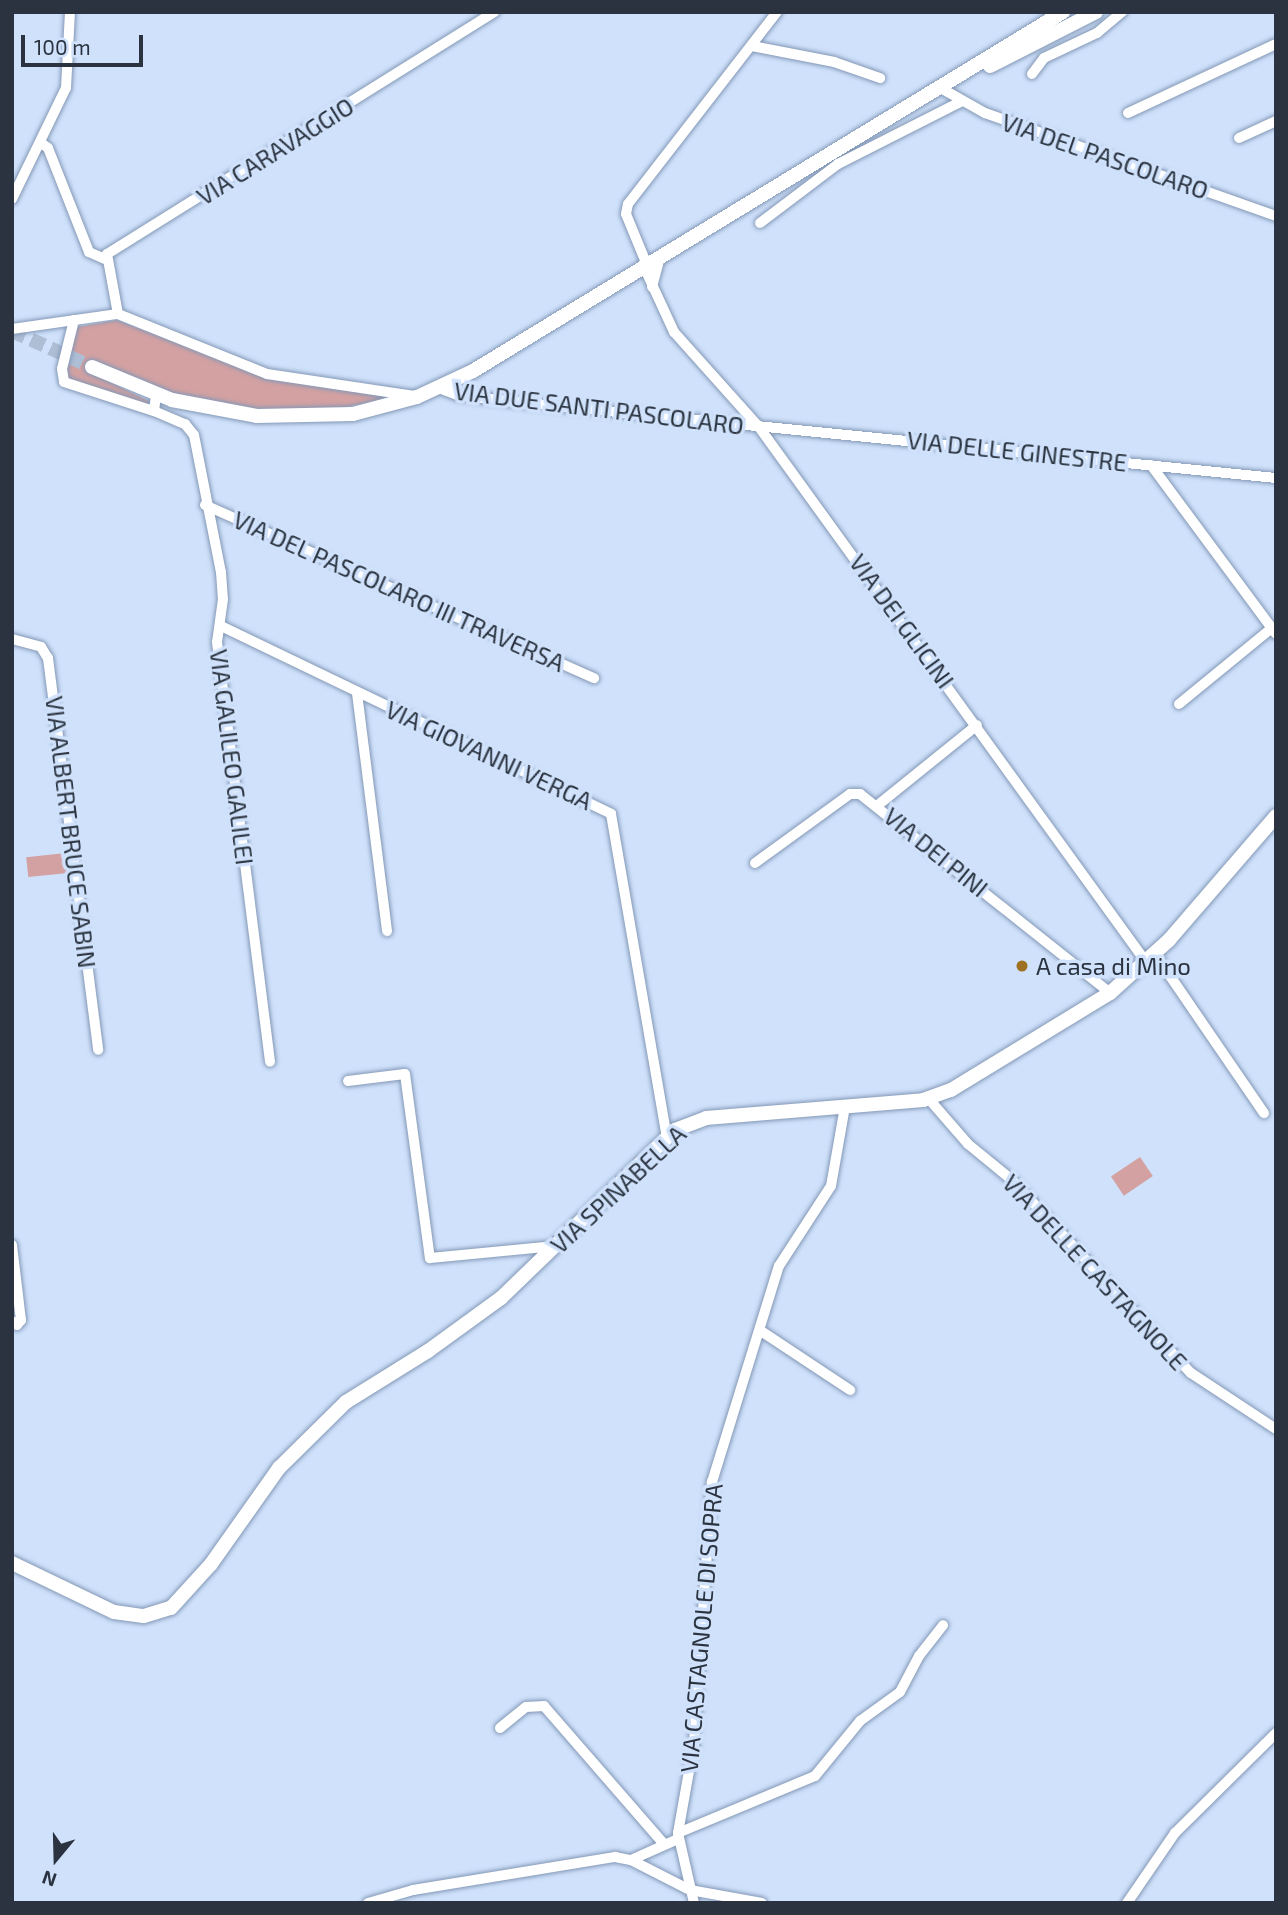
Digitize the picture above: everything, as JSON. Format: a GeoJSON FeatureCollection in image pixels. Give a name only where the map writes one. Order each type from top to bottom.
{"type":"FeatureCollection","features":[{"type":"Feature","properties":{"kind":"street"},"geometry":{"type":"LineString","coordinates":[[12,199],[68,81],[70,12]]}},
{"type":"Feature","properties":{"kind":"street","name":"VIA CARAVAGGIO"},"geometry":{"type":"LineString","coordinates":[[105,259],[495,12]]}},
{"type":"Feature","properties":{"kind":"street"},"geometry":{"type":"LineString","coordinates":[[777,12],[751,46],[834,62],[880,78]]}},
{"type":"Feature","properties":{"kind":"street"},"geometry":{"type":"LineString","coordinates":[[760,223],[831,161],[943,85],[1063,12]]}},
{"type":"Feature","properties":{"kind":"street"},"geometry":{"type":"LineString","coordinates":[[943,85],[989,67],[1096,12]]}},
{"type":"Feature","properties":{"kind":"street"},"geometry":{"type":"LineString","coordinates":[[1032,74],[1051,53],[1097,33],[1122,12]]}},
{"type":"Feature","properties":{"kind":"street"},"geometry":{"type":"LineString","coordinates":[[1128,113],[1276,44]]}},
{"type":"Feature","properties":{"kind":"street","name":"VIA DEI GLICINI"},"geometry":{"type":"LineString","coordinates":[[751,46],[627,205],[652,287],[674,332],[759,427],[1264,1113]]}},
{"type":"Feature","properties":{"kind":"street","name":"VIA DEL PASCOLARO"},"geometry":{"type":"LineString","coordinates":[[943,85],[960,102],[1276,216]]}},
{"type":"Feature","properties":{"kind":"street"},"geometry":{"type":"LineString","coordinates":[[92,367],[156,395],[216,411],[290,418],[363,412],[417,397],[439,388],[660,257],[831,161],[960,102]]}},
{"type":"Feature","properties":{"kind":"street"},"geometry":{"type":"LineString","coordinates":[[1239,138],[1276,121]]}},
{"type":"Feature","properties":{"kind":"street"},"geometry":{"type":"LineString","coordinates":[[40,142],[48,148],[89,252],[105,259],[117,314]]}},
{"type":"Feature","properties":{"kind":"street"},"geometry":{"type":"LineString","coordinates":[[652,287],[660,257]]}},
{"type":"Feature","properties":{"kind":"street"},"geometry":{"type":"LineString","coordinates":[[12,329],[117,314],[267,374],[417,397]]}},
{"type":"Feature","properties":{"kind":"street"},"geometry":{"type":"LineString","coordinates":[[74,320],[62,369],[64,382],[154,411],[156,395]]}},
{"type":"Feature","properties":{"kind":"street","name":"VIA DUE SANTI PASCOLARO"},"geometry":{"type":"LineString","coordinates":[[439,388],[457,395],[759,427]]}},
{"type":"Feature","properties":{"kind":"street","name":"VIA GALILEO GALILEI"},"geometry":{"type":"LineString","coordinates":[[154,411],[182,422],[193,432],[205,505],[222,576],[221,626],[217,642],[270,1062]]}},
{"type":"Feature","properties":{"kind":"street","name":"VIA DELLE GINESTRE"},"geometry":{"type":"LineString","coordinates":[[759,427],[1276,478]]}},
{"type":"Feature","properties":{"kind":"street"},"geometry":{"type":"LineString","coordinates":[[1151,465],[1274,631],[1180,704]]}},
{"type":"Feature","properties":{"kind":"street","name":"VIA DEL PASCOLARO III TRAVERSA"},"geometry":{"type":"LineString","coordinates":[[205,505],[594,678]]}},
{"type":"Feature","properties":{"kind":"street","name":"VIA GIOVANNI VERGA"},"geometry":{"type":"LineString","coordinates":[[221,626],[611,814],[667,1137]]}},
{"type":"Feature","properties":{"kind":"street","name":"VIA ALBERT BRUCE SABIN"},"geometry":{"type":"LineString","coordinates":[[12,639],[41,647],[48,657],[97,1050]]}},
{"type":"Feature","properties":{"kind":"street"},"geometry":{"type":"LineString","coordinates":[[357,693],[387,931]]}},
{"type":"Feature","properties":{"kind":"street"},"geometry":{"type":"LineString","coordinates":[[878,805],[977,725]]}},
{"type":"Feature","properties":{"kind":"street","name":"VIA DEI PINI"},"geometry":{"type":"LineString","coordinates":[[755,863],[850,794],[860,794],[878,805],[1110,993]]}},
{"type":"Feature","properties":{"kind":"street","name":"VIA SPINABELLA"},"geometry":{"type":"LineString","coordinates":[[12,1563],[114,1612],[144,1616],[171,1608],[211,1564],[279,1468],[346,1402],[486,1310],[667,1137],[706,1118],[928,1098],[1015,1053],[1110,993],[1150,958],[1276,816]]}},
{"type":"Feature","properties":{"kind":"street"},"geometry":{"type":"LineString","coordinates":[[348,1081],[405,1074],[430,1258],[555,1246]]}},
{"type":"Feature","properties":{"kind":"street","name":"VIA DELLE CASTAGNOLE"},"geometry":{"type":"LineString","coordinates":[[928,1098],[968,1144],[1012,1180],[1191,1373],[1276,1429]]}},
{"type":"Feature","properties":{"kind":"street","name":"VIA CASTAGNOLE DI SOPRA"},"geometry":{"type":"LineString","coordinates":[[678,1836],[694,1743],[710,1498],[783,1257],[831,1186],[845,1107]]}},
{"type":"Feature","properties":{"kind":"street"},"geometry":{"type":"LineString","coordinates":[[12,1245],[21,1320],[17,1325],[12,1321]]}},
{"type":"Feature","properties":{"kind":"street"},"geometry":{"type":"LineString","coordinates":[[761,1331],[850,1390]]}},
{"type":"Feature","properties":{"kind":"street"},"geometry":{"type":"LineString","coordinates":[[631,1860],[678,1836],[815,1776],[860,1721],[900,1692],[919,1656],[943,1625]]}},
{"type":"Feature","properties":{"kind":"street"},"geometry":{"type":"LineString","coordinates":[[500,1728],[526,1707],[544,1706],[663,1843]]}},
{"type":"Feature","properties":{"kind":"street"},"geometry":{"type":"LineString","coordinates":[[1126,1903],[1175,1833],[1276,1733]]}},
{"type":"Feature","properties":{"kind":"street"},"geometry":{"type":"LineString","coordinates":[[678,1836],[694,1903]]}},
{"type":"Feature","properties":{"kind":"street"},"geometry":{"type":"LineString","coordinates":[[368,1903],[580,1860],[631,1860],[690,1890],[762,1903]]}},
{"type":"Feature","properties":{"kind":"shaded area"},"geometry":{"type":"Polygon","coordinates":[[[117,320],[267,378],[396,397],[326,411],[230,408],[89,372],[149,401],[148,406],[73,384],[65,376],[77,327],[117,320]]]}},
{"type":"Feature","properties":{"kind":"shaded area"},"geometry":{"type":"Polygon","coordinates":[[[66,853],[68,873],[28,877],[26,857],[66,853]]]}},
{"type":"Feature","properties":{"kind":"shaded area"},"geometry":{"type":"Polygon","coordinates":[[[1140,1157],[1153,1176],[1124,1196],[1111,1177],[1140,1157]]]}},
{"type":"Feature","properties":{"kind":"tunnel"},"geometry":{"type":"LineString","coordinates":[[12,331],[92,367]]}},
{"type":"Feature","properties":{"kind":"place","name":"A casa di Mino"},"geometry":{"type":"Point","coordinates":[1022,966]}}]}
